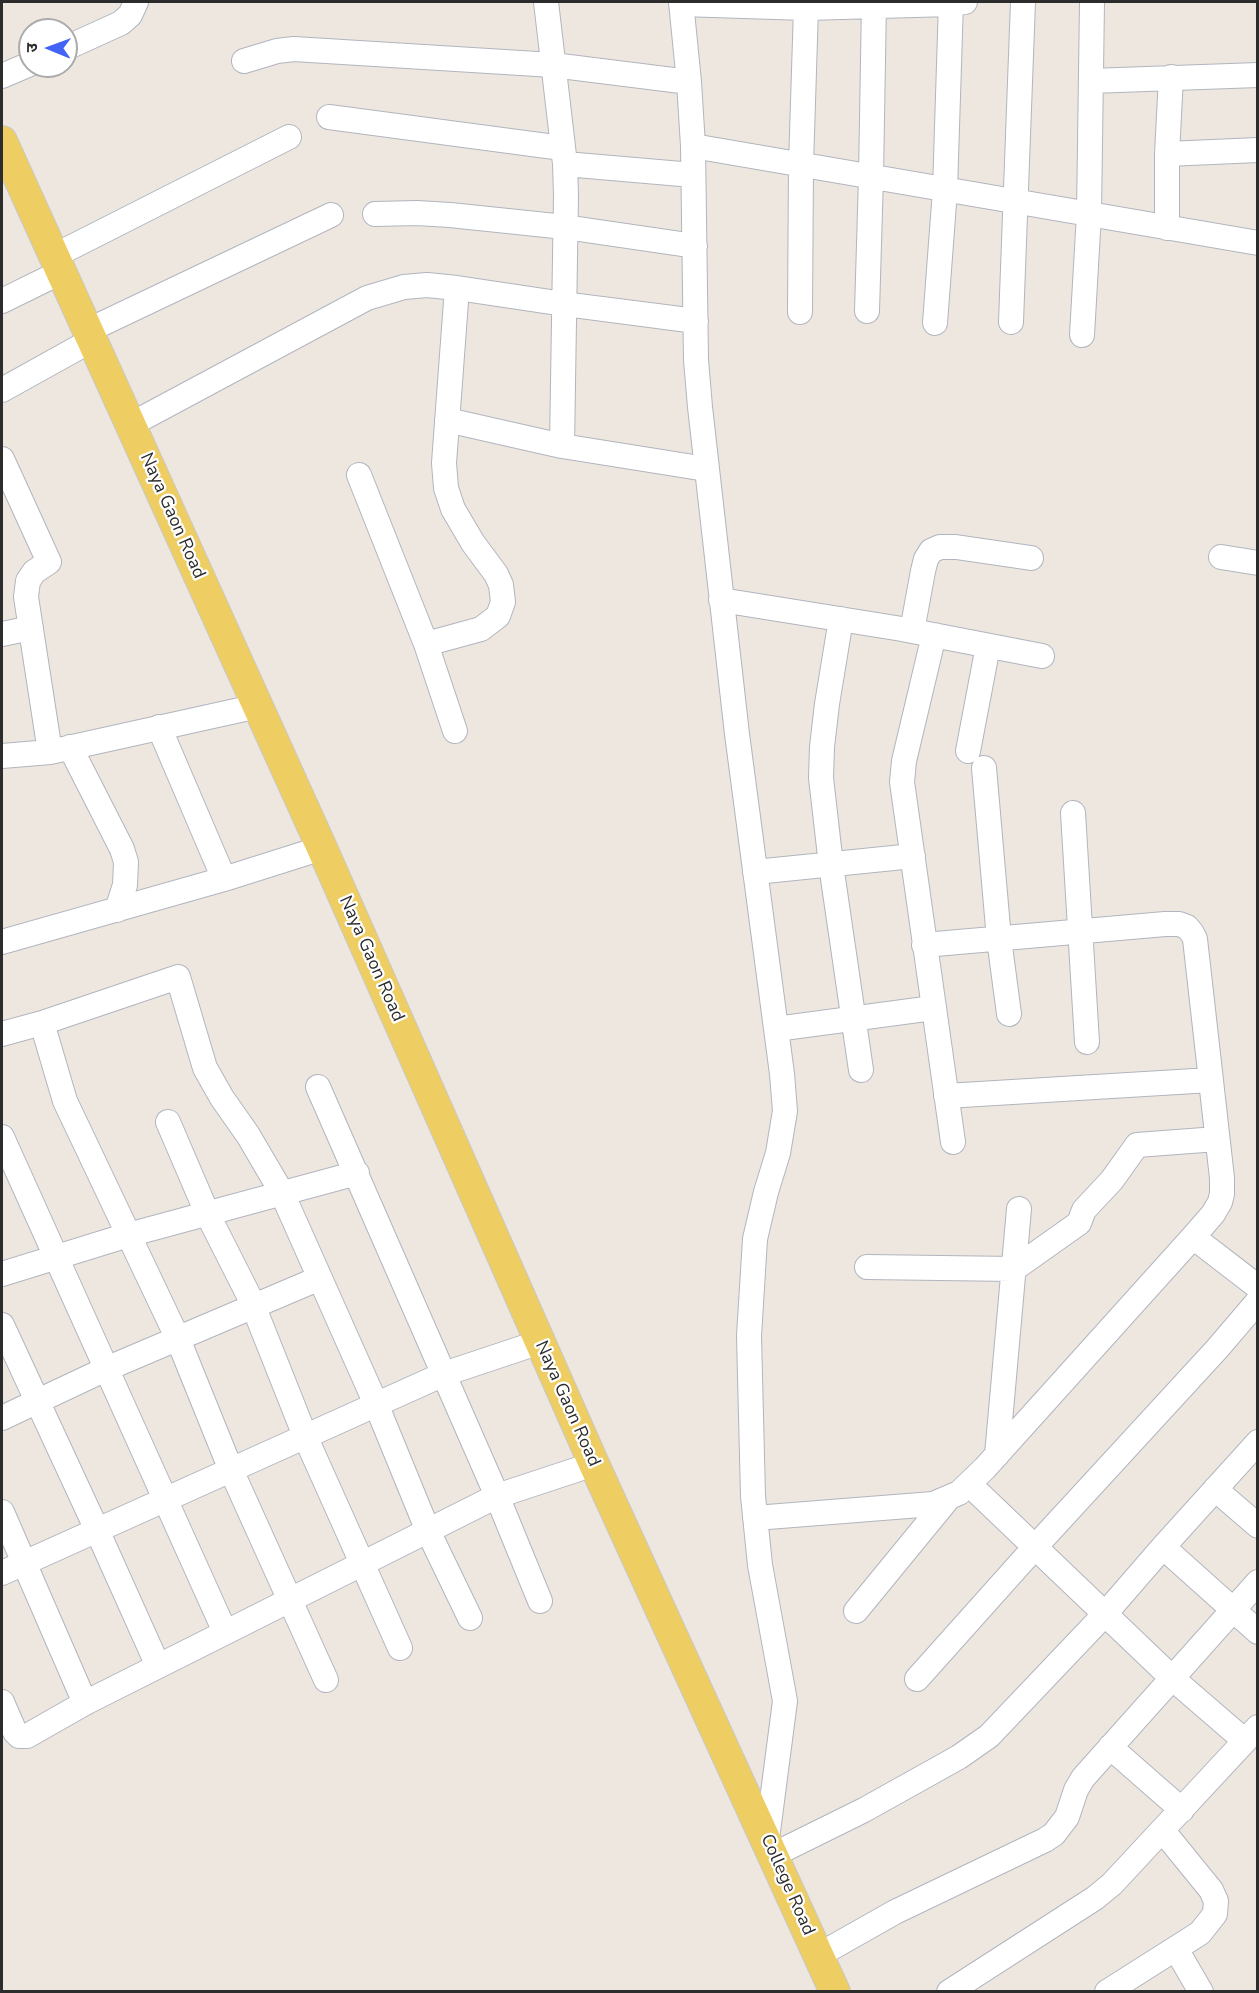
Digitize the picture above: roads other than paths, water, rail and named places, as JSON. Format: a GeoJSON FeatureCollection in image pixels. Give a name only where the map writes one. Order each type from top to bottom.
{"type":"FeatureCollection","features":[{"type":"Feature","properties":{"kind":"main road","name":"Naya Gaon Road"},"geometry":{"type":"LineString","coordinates":[[2,141],[322,848],[594,1464],[738,1779]]}},
{"type":"Feature","properties":{"kind":"main road","name":"College Road"},"geometry":{"type":"LineString","coordinates":[[738,1779],[836,1992]]}},
{"type":"Feature","properties":{"kind":"street"},"geometry":{"type":"LineString","coordinates":[[78,43],[122,23],[130,15],[136,2]]}},
{"type":"Feature","properties":{"kind":"street"},"geometry":{"type":"LineString","coordinates":[[546,2],[563,156],[565,227],[562,446]]}},
{"type":"Feature","properties":{"kind":"street"},"geometry":{"type":"LineString","coordinates":[[935,323],[955,2],[874,3],[806,8],[681,3],[693,146],[696,360],[706,469],[785,1110],[778,1153],[755,1239],[749,1336],[755,1518],[760,1565],[785,1701],[767,1841],[902,1789],[959,1757],[989,1736],[1106,1614],[1257,1442]]}},
{"type":"Feature","properties":{"kind":"street"},"geometry":{"type":"LineString","coordinates":[[1011,322],[1023,2]]}},
{"type":"Feature","properties":{"kind":"street"},"geometry":{"type":"LineString","coordinates":[[1082,335],[1089,214],[1092,2]]}},
{"type":"Feature","properties":{"kind":"street"},"geometry":{"type":"LineString","coordinates":[[867,310],[874,3]]}},
{"type":"Feature","properties":{"kind":"street"},"geometry":{"type":"LineString","coordinates":[[800,312],[801,165],[806,8]]}},
{"type":"Feature","properties":{"kind":"street"},"geometry":{"type":"LineString","coordinates":[[244,61],[277,51],[294,49],[553,66],[689,82]]}},
{"type":"Feature","properties":{"kind":"street"},"geometry":{"type":"LineString","coordinates":[[2,76],[18,69]]}},
{"type":"Feature","properties":{"kind":"street"},"geometry":{"type":"LineString","coordinates":[[1091,81],[1257,75]]}},
{"type":"Feature","properties":{"kind":"street"},"geometry":{"type":"LineString","coordinates":[[1167,228],[1167,154],[1171,77]]}},
{"type":"Feature","properties":{"kind":"street"},"geometry":{"type":"LineString","coordinates":[[329,117],[693,175]]}},
{"type":"Feature","properties":{"kind":"street"},"geometry":{"type":"LineString","coordinates":[[2,301],[57,264],[289,137]]}},
{"type":"Feature","properties":{"kind":"street"},"geometry":{"type":"LineString","coordinates":[[693,146],[1257,243]]}},
{"type":"Feature","properties":{"kind":"street"},"geometry":{"type":"LineString","coordinates":[[1167,154],[1257,150]]}},
{"type":"Feature","properties":{"kind":"street"},"geometry":{"type":"LineString","coordinates":[[375,214],[450,215],[565,227],[695,246]]}},
{"type":"Feature","properties":{"kind":"street"},"geometry":{"type":"LineString","coordinates":[[2,390],[89,335],[331,215]]}},
{"type":"Feature","properties":{"kind":"street"},"geometry":{"type":"LineString","coordinates":[[130,424],[367,298],[404,286],[427,285],[457,288],[696,321]]}},
{"type":"Feature","properties":{"kind":"street"},"geometry":{"type":"LineString","coordinates":[[426,644],[490,622],[504,602],[496,574],[473,543],[453,509],[446,488],[444,463],[457,288]]}},
{"type":"Feature","properties":{"kind":"street"},"geometry":{"type":"LineString","coordinates":[[447,420],[562,446],[706,469]]}},
{"type":"Feature","properties":{"kind":"street"},"geometry":{"type":"LineString","coordinates":[[2,459],[49,562],[34,572],[28,581],[26,597],[31,628],[60,749],[122,849],[126,862],[125,885],[117,910]]}},
{"type":"Feature","properties":{"kind":"street"},"geometry":{"type":"LineString","coordinates":[[359,475],[426,644],[455,731]]}},
{"type":"Feature","properties":{"kind":"street"},"geometry":{"type":"LineString","coordinates":[[953,1142],[902,782],[903,761],[923,633],[923,571],[931,550],[940,547],[956,547],[1030,558]]}},
{"type":"Feature","properties":{"kind":"street"},"geometry":{"type":"LineString","coordinates":[[1221,557],[1257,563]]}},
{"type":"Feature","properties":{"kind":"street"},"geometry":{"type":"LineString","coordinates":[[722,600],[923,633],[1042,656]]}},
{"type":"Feature","properties":{"kind":"street"},"geometry":{"type":"LineString","coordinates":[[841,619],[822,747],[821,778],[831,865],[861,1070]]}},
{"type":"Feature","properties":{"kind":"street"},"geometry":{"type":"LineString","coordinates":[[2,634],[31,628]]}},
{"type":"Feature","properties":{"kind":"street"},"geometry":{"type":"LineString","coordinates":[[968,751],[988,646]]}},
{"type":"Feature","properties":{"kind":"street"},"geometry":{"type":"LineString","coordinates":[[2,756],[60,749],[258,706]]}},
{"type":"Feature","properties":{"kind":"street"},"geometry":{"type":"LineString","coordinates":[[159,727],[224,879]]}},
{"type":"Feature","properties":{"kind":"street"},"geometry":{"type":"LineString","coordinates":[[984,768],[999,939],[1009,1014]]}},
{"type":"Feature","properties":{"kind":"street"},"geometry":{"type":"LineString","coordinates":[[1073,813],[1088,1042]]}},
{"type":"Feature","properties":{"kind":"street"},"geometry":{"type":"LineString","coordinates":[[2,942],[224,879],[322,848]]}},
{"type":"Feature","properties":{"kind":"street"},"geometry":{"type":"LineString","coordinates":[[755,872],[913,856]]}},
{"type":"Feature","properties":{"kind":"street"},"geometry":{"type":"LineString","coordinates":[[755,1518],[914,1507],[947,1500],[970,1485],[1193,1237],[1212,1214],[1222,1194],[1211,1080],[1192,933],[1187,927],[1172,924],[924,945]]}},
{"type":"Feature","properties":{"kind":"street"},"geometry":{"type":"LineString","coordinates":[[2,1034],[42,1023],[178,976],[205,1068],[282,1193],[376,1404],[428,1531],[470,1618]]}},
{"type":"Feature","properties":{"kind":"street"},"geometry":{"type":"LineString","coordinates":[[776,1029],[933,1008]]}},
{"type":"Feature","properties":{"kind":"street"},"geometry":{"type":"LineString","coordinates":[[42,1023],[65,1101],[178,1339],[231,1470],[326,1680]]}},
{"type":"Feature","properties":{"kind":"street"},"geometry":{"type":"LineString","coordinates":[[946,1096],[1211,1080]]}},
{"type":"Feature","properties":{"kind":"street"},"geometry":{"type":"LineString","coordinates":[[318,1087],[497,1496],[540,1601]]}},
{"type":"Feature","properties":{"kind":"street"},"geometry":{"type":"LineString","coordinates":[[168,1122],[207,1213],[253,1307],[305,1436],[400,1648]]}},
{"type":"Feature","properties":{"kind":"street"},"geometry":{"type":"LineString","coordinates":[[2,1137],[225,1632]]}},
{"type":"Feature","properties":{"kind":"street"},"geometry":{"type":"LineString","coordinates":[[867,1268],[1014,1269],[1079,1223],[1084,1210],[1112,1179],[1137,1145],[1217,1139]]}},
{"type":"Feature","properties":{"kind":"street"},"geometry":{"type":"LineString","coordinates":[[2,1274],[128,1234],[357,1173]]}},
{"type":"Feature","properties":{"kind":"street"},"geometry":{"type":"LineString","coordinates":[[997,1455],[1019,1209]]}},
{"type":"Feature","properties":{"kind":"street"},"geometry":{"type":"LineString","coordinates":[[1193,1237],[1257,1287]]}},
{"type":"Feature","properties":{"kind":"street"},"geometry":{"type":"LineString","coordinates":[[2,1418],[106,1369],[320,1278]]}},
{"type":"Feature","properties":{"kind":"street"},"geometry":{"type":"LineString","coordinates":[[917,1679],[1217,1349],[1257,1301]]}},
{"type":"Feature","properties":{"kind":"street"},"geometry":{"type":"LineString","coordinates":[[2,1325],[158,1666]]}},
{"type":"Feature","properties":{"kind":"street"},"geometry":{"type":"LineString","coordinates":[[2,1573],[444,1374],[540,1342]]}},
{"type":"Feature","properties":{"kind":"street"},"geometry":{"type":"LineString","coordinates":[[2,1702],[15,1732],[19,1736],[27,1736],[85,1703],[497,1496],[594,1464]]}},
{"type":"Feature","properties":{"kind":"street"},"geometry":{"type":"LineString","coordinates":[[949,1992],[1095,1898],[1118,1878],[1251,1734],[1172,1678],[970,1485]]}},
{"type":"Feature","properties":{"kind":"street"},"geometry":{"type":"LineString","coordinates":[[1215,1489],[1257,1526]]}},
{"type":"Feature","properties":{"kind":"street"},"geometry":{"type":"LineString","coordinates":[[856,1611],[947,1500]]}},
{"type":"Feature","properties":{"kind":"street"},"geometry":{"type":"LineString","coordinates":[[2,1512],[85,1703]]}},
{"type":"Feature","properties":{"kind":"street"},"geometry":{"type":"LineString","coordinates":[[1163,1547],[1257,1632]]}},
{"type":"Feature","properties":{"kind":"street"},"geometry":{"type":"LineString","coordinates":[[819,1956],[895,1912],[1054,1834],[1067,1817],[1076,1790],[1083,1778],[1257,1582]]}},
{"type":"Feature","properties":{"kind":"street"},"geometry":{"type":"LineString","coordinates":[[1110,1747],[1182,1810]]}},
{"type":"Feature","properties":{"kind":"street"},"geometry":{"type":"LineString","coordinates":[[1111,1990],[1200,1933],[1215,1914],[1216,1901],[1211,1890],[1162,1831]]}},
{"type":"Feature","properties":{"kind":"street"},"geometry":{"type":"LineString","coordinates":[[1176,1949],[1201,1992]]}}]}
